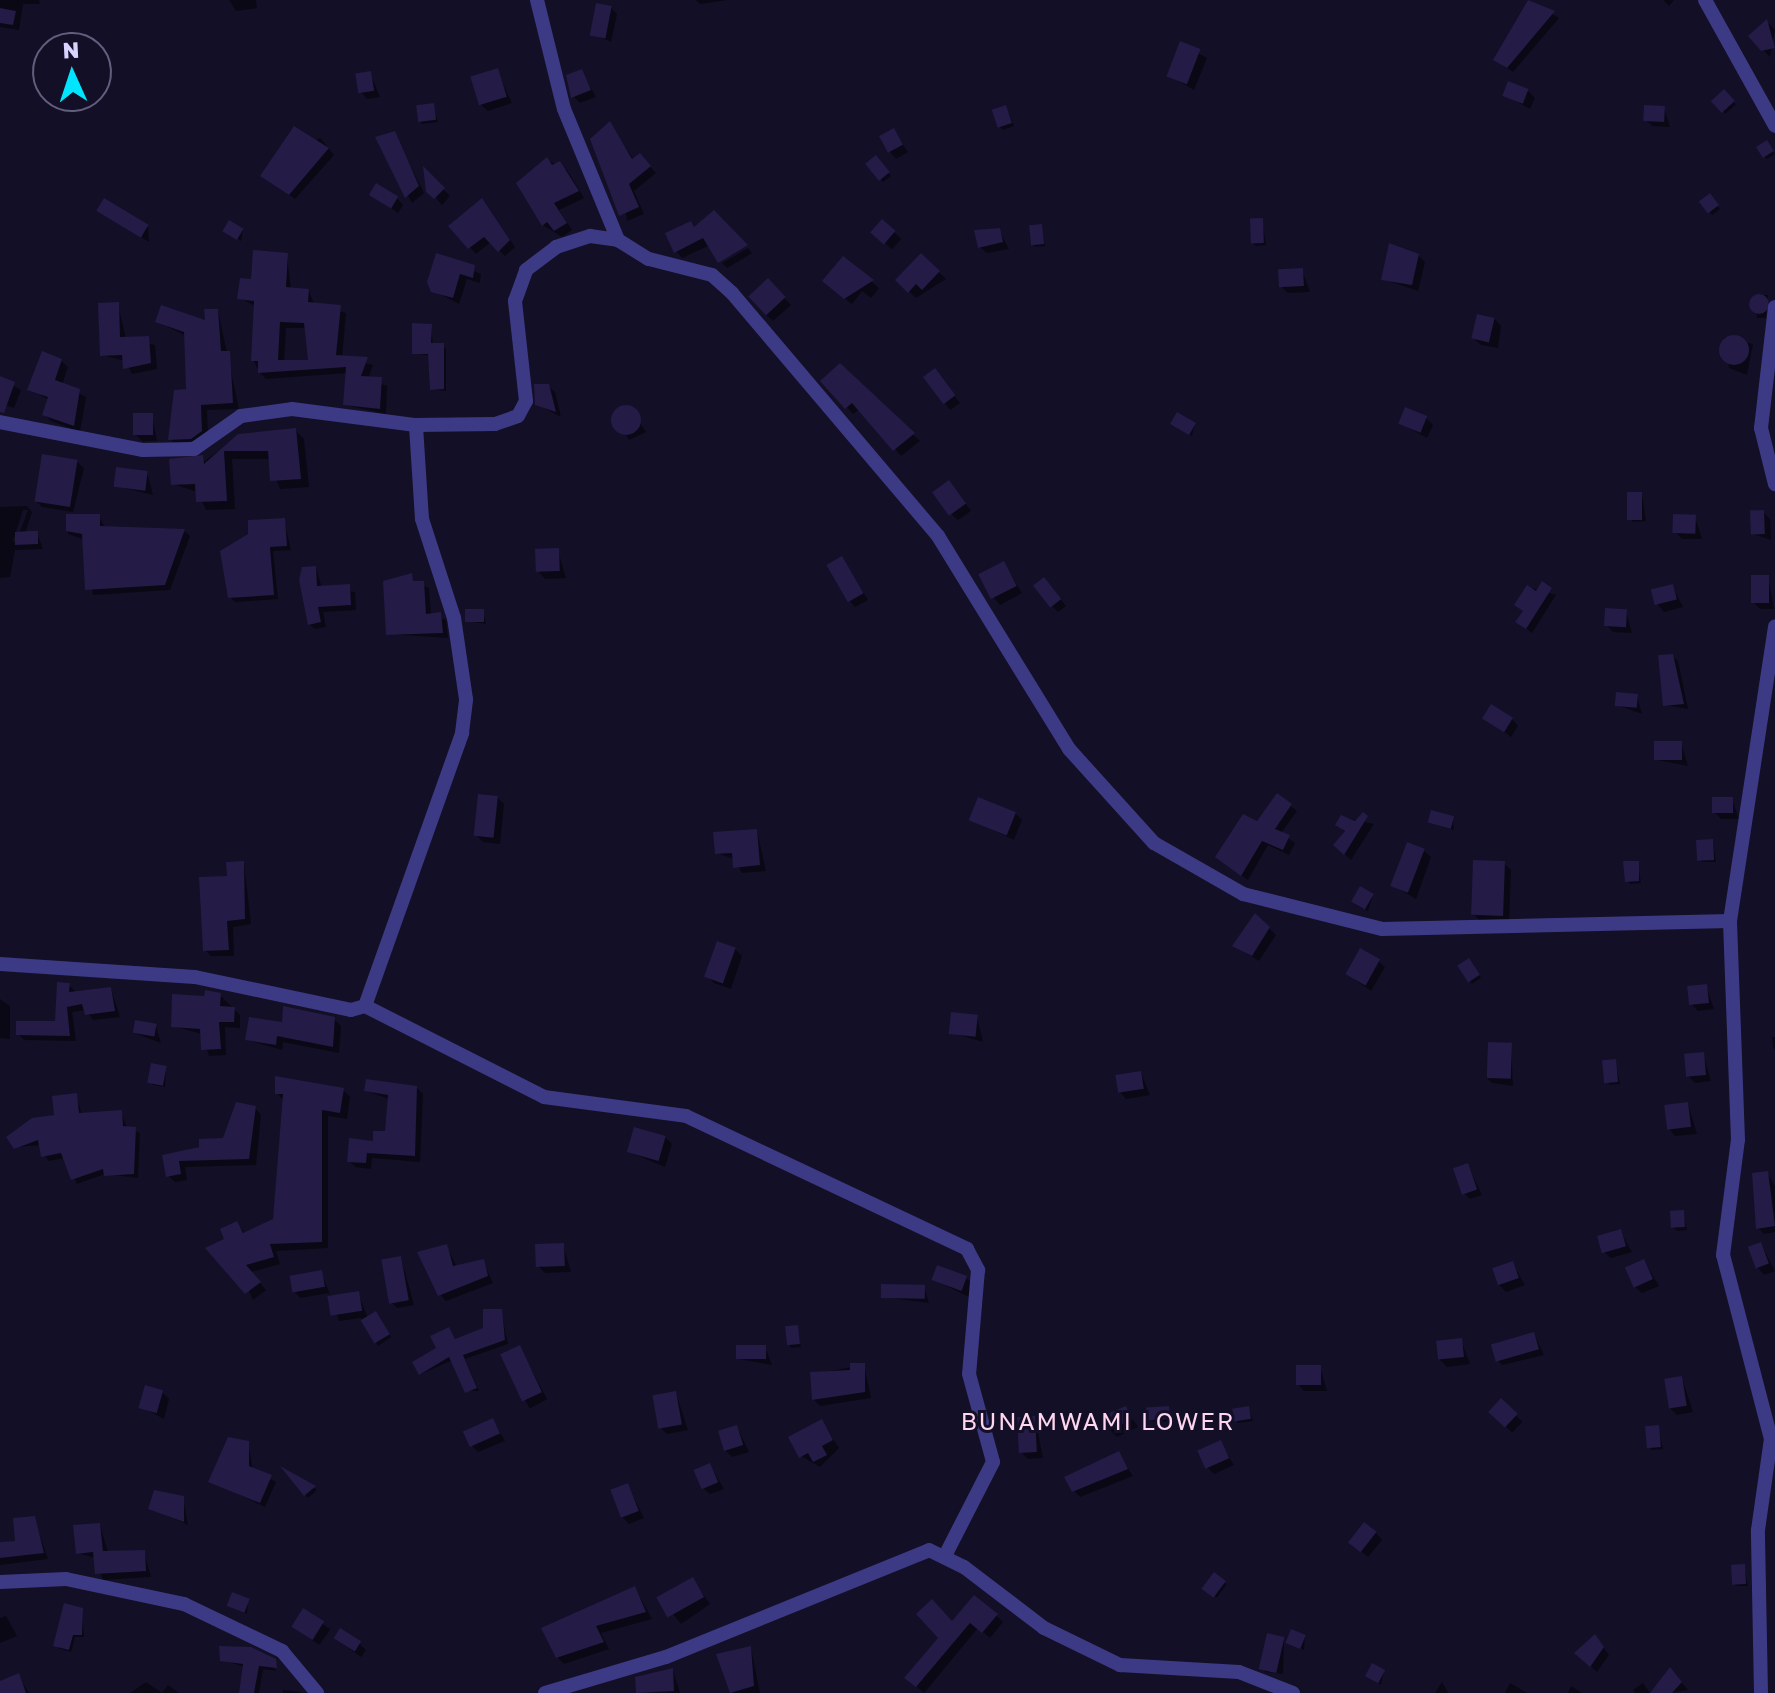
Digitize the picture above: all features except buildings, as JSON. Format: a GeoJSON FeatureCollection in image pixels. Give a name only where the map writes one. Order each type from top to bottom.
{"type":"FeatureCollection","features":[{"type":"Feature","properties":{"kind":"street"},"geometry":{"type":"LineString","coordinates":[[537,0],[564,109],[618,240]]}},
{"type":"Feature","properties":{"kind":"street"},"geometry":{"type":"LineString","coordinates":[[1705,0],[1775,126]]}},
{"type":"Feature","properties":{"kind":"street"},"geometry":{"type":"LineString","coordinates":[[0,422],[143,450],[194,449],[241,416],[261,411],[416,425],[495,424],[518,416],[525,371],[515,301],[526,270],[556,247],[590,236],[618,240],[649,259],[712,275],[774,340],[938,536],[1069,749],[1154,843],[1243,894],[1382,929],[1730,921]]}},
{"type":"Feature","properties":{"kind":"street"},"geometry":{"type":"LineString","coordinates":[[1775,307],[1761,428],[1775,484]]}},
{"type":"Feature","properties":{"kind":"street"},"geometry":{"type":"LineString","coordinates":[[365,1006],[462,733],[466,699],[454,618],[422,519],[416,425]]}},
{"type":"Feature","properties":{"kind":"street"},"geometry":{"type":"LineString","coordinates":[[1761,1693],[1758,1530],[1771,1439],[1723,1255],[1738,1140],[1730,921],[1775,626]]}},
{"type":"Feature","properties":{"kind":"street"},"geometry":{"type":"LineString","coordinates":[[0,964],[195,977],[351,1010],[365,1006],[544,1097],[686,1116],[967,1249],[978,1270],[969,1374],[993,1462],[945,1556]]}},
{"type":"Feature","properties":{"kind":"street"},"geometry":{"type":"LineString","coordinates":[[545,1693],[666,1657],[919,1554],[945,1556],[1044,1628],[1120,1665],[1239,1672],[1293,1693]]}},
{"type":"Feature","properties":{"kind":"street"},"geometry":{"type":"LineString","coordinates":[[0,1582],[66,1579],[184,1604],[282,1651],[317,1693]]}},
{"type":"Feature","properties":{"kind":"district","name":"BUNAMWAMI LOWER"},"geometry":{"type":"Point","coordinates":[1098,1421]}}]}
